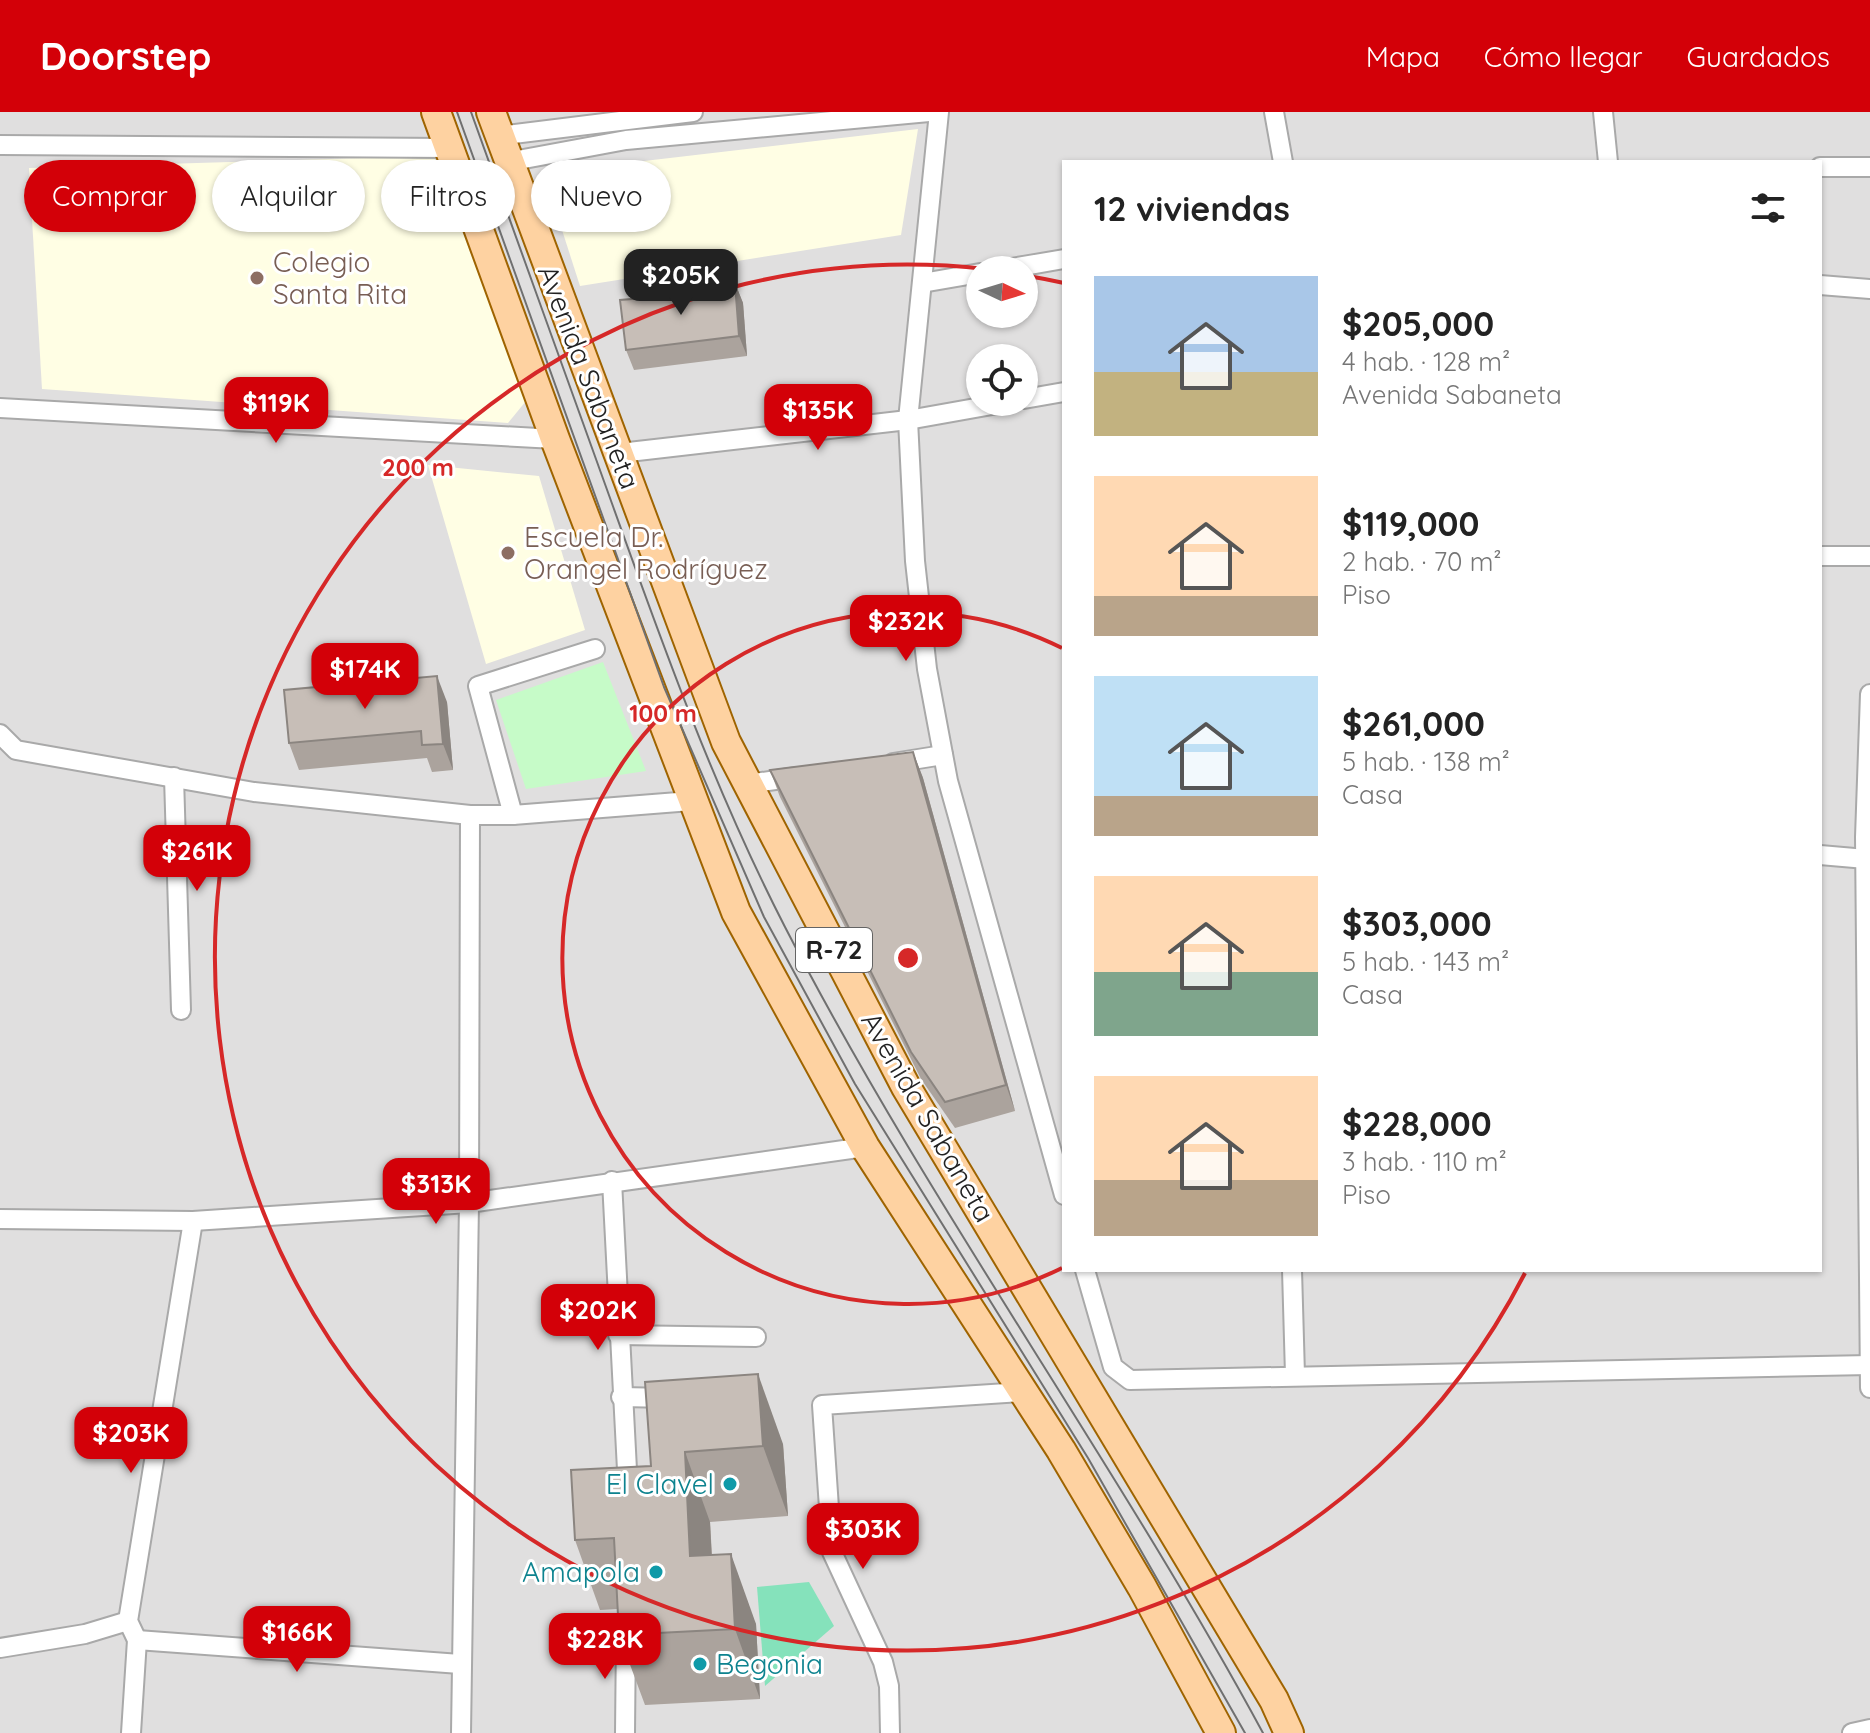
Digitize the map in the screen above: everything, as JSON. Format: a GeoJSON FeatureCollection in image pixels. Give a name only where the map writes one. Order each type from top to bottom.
{"type":"FeatureCollection","features":[{"type":"Feature","properties":{"kind":"main road","name":"Avenida Sabaneta"},"geometry":{"type":"LineString","coordinates":[[436,112],[555,439],[736,912],[865,1147],[1023,1392],[1142,1587],[1221,1733]]}},
{"type":"Feature","properties":{"kind":"main road","name":"Avenida Sabaneta"},"geometry":{"type":"LineString","coordinates":[[499,137],[726,742],[906,1087],[1266,1686],[1289,1733]]}},
{"type":"Feature","properties":{"kind":"street"},"geometry":{"type":"LineString","coordinates":[[499,137],[693,112]]}},
{"type":"Feature","properties":{"kind":"street"},"geometry":{"type":"LineString","coordinates":[[499,137],[626,140],[929,112]]}},
{"type":"Feature","properties":{"kind":"street"},"geometry":{"type":"LineString","coordinates":[[939,112],[908,420],[915,561],[927,669],[943,755],[1062,1188]]}},
{"type":"Feature","properties":{"kind":"street"},"geometry":{"type":"LineString","coordinates":[[1274,112],[1283,160]]}},
{"type":"Feature","properties":{"kind":"street"},"geometry":{"type":"LineString","coordinates":[[1603,112],[1608,160]]}},
{"type":"Feature","properties":{"kind":"street"},"geometry":{"type":"LineString","coordinates":[[0,145],[449,148]]}},
{"type":"Feature","properties":{"kind":"street"},"geometry":{"type":"LineString","coordinates":[[1822,167],[1870,167]]}},
{"type":"Feature","properties":{"kind":"street"},"geometry":{"type":"LineString","coordinates":[[1038,263],[1062,259]]}},
{"type":"Feature","properties":{"kind":"street"},"geometry":{"type":"LineString","coordinates":[[922,283],[966,275]]}},
{"type":"Feature","properties":{"kind":"street"},"geometry":{"type":"LineString","coordinates":[[1822,285],[1870,289]]}},
{"type":"Feature","properties":{"kind":"street"},"geometry":{"type":"LineString","coordinates":[[1038,397],[1062,392]]}},
{"type":"Feature","properties":{"kind":"street"},"geometry":{"type":"LineString","coordinates":[[0,408],[555,439]]}},
{"type":"Feature","properties":{"kind":"street"},"geometry":{"type":"LineString","coordinates":[[620,453],[908,420],[966,410]]}},
{"type":"Feature","properties":{"kind":"street"},"geometry":{"type":"LineString","coordinates":[[1822,556],[1870,556]]}},
{"type":"Feature","properties":{"kind":"street"},"geometry":{"type":"LineString","coordinates":[[513,815],[478,686],[595,649]]}},
{"type":"Feature","properties":{"kind":"street"},"geometry":{"type":"LineString","coordinates":[[1870,694],[1866,859],[1870,1388]]}},
{"type":"Feature","properties":{"kind":"street"},"geometry":{"type":"LineString","coordinates":[[0,734],[16,750],[254,792],[470,815],[513,815],[691,801]]}},
{"type":"Feature","properties":{"kind":"street"},"geometry":{"type":"LineString","coordinates":[[868,767],[943,755]]}},
{"type":"Feature","properties":{"kind":"street"},"geometry":{"type":"LineString","coordinates":[[748,784],[823,773]]}},
{"type":"Feature","properties":{"kind":"street"},"geometry":{"type":"LineString","coordinates":[[174,777],[181,1010]]}},
{"type":"Feature","properties":{"kind":"street"},"geometry":{"type":"LineString","coordinates":[[461,1733],[469,1203],[470,815]]}},
{"type":"Feature","properties":{"kind":"street"},"geometry":{"type":"LineString","coordinates":[[1822,855],[1866,859]]}},
{"type":"Feature","properties":{"kind":"street"},"geometry":{"type":"LineString","coordinates":[[0,1219],[193,1221],[469,1203],[865,1147]]}},
{"type":"Feature","properties":{"kind":"street"},"geometry":{"type":"LineString","coordinates":[[612,1181],[629,1505]]}},
{"type":"Feature","properties":{"kind":"street"},"geometry":{"type":"LineString","coordinates":[[131,1733],[137,1640],[128,1621],[193,1221]]}},
{"type":"Feature","properties":{"kind":"street"},"geometry":{"type":"LineString","coordinates":[[1086,1272],[1113,1367],[1122,1377],[1130,1380],[1869,1365]]}},
{"type":"Feature","properties":{"kind":"street"},"geometry":{"type":"LineString","coordinates":[[1292,1272],[1295,1375]]}},
{"type":"Feature","properties":{"kind":"street"},"geometry":{"type":"LineString","coordinates":[[618,1335],[756,1337]]}},
{"type":"Feature","properties":{"kind":"street"},"geometry":{"type":"LineString","coordinates":[[890,1733],[889,1686],[883,1662],[832,1552],[822,1405],[1023,1392]]}},
{"type":"Feature","properties":{"kind":"street"},"geometry":{"type":"LineString","coordinates":[[621,1397],[693,1399]]}},
{"type":"Feature","properties":{"kind":"street"},"geometry":{"type":"LineString","coordinates":[[0,1648],[85,1634],[128,1621]]}},
{"type":"Feature","properties":{"kind":"street"},"geometry":{"type":"LineString","coordinates":[[625,1733],[626,1629]]}},
{"type":"Feature","properties":{"kind":"street"},"geometry":{"type":"LineString","coordinates":[[137,1640],[460,1664]]}},
{"type":"Feature","properties":{"kind":"street"},"geometry":{"type":"LineString","coordinates":[[1852,1733],[1870,1729]]}},
{"type":"Feature","properties":{"kind":"shaded area"},"geometry":{"type":"Polygon","coordinates":[[[0,112],[1870,112],[1870,1733],[0,1733],[0,112]]]}},
{"type":"Feature","properties":{"kind":"shaded area"},"geometry":{"type":"Polygon","coordinates":[[[918,129],[901,235],[580,286],[563,232],[671,232],[671,160],[653,160],[918,129]]]}},
{"type":"Feature","properties":{"kind":"shaded area","name":"Colegio Santa Rita"},"geometry":{"type":"Polygon","coordinates":[[[434,156],[436,160],[381,160],[381,232],[463,232],[526,401],[508,423],[42,389],[33,232],[196,232],[196,163],[212,163],[212,232],[365,232],[365,160],[299,160],[434,156]]]}},
{"type":"Feature","properties":{"kind":"shaded area","name":"Escuela Dr. Orangel Rodríguez"},"geometry":{"type":"Polygon","coordinates":[[[428,465],[539,476],[585,630],[486,664],[428,465]]]}},
{"type":"Feature","properties":{"kind":"green space"},"geometry":{"type":"Polygon","coordinates":[[[603,662],[646,771],[526,789],[496,700],[603,662]]]}},
{"type":"Feature","properties":{"kind":"green space"},"geometry":{"type":"Polygon","coordinates":[[[809,1582],[834,1626],[765,1686],[757,1587],[809,1582]]]}},
{"type":"Feature","properties":{"kind":"building"},"geometry":{"type":"Polygon","coordinates":[[[735,283],[739,336],[626,350],[620,300],[682,295],[680,287],[735,283]]]}},
{"type":"Feature","properties":{"kind":"building"},"geometry":{"type":"Polygon","coordinates":[[[437,676],[443,744],[422,745],[421,731],[289,743],[284,690],[437,676]]]}},
{"type":"Feature","properties":{"kind":"building"},"geometry":{"type":"Polygon","coordinates":[[[913,752],[1006,1085],[945,1102],[911,1052],[770,770],[913,752]]]}},
{"type":"Feature","properties":{"kind":"building"},"geometry":{"type":"Polygon","coordinates":[[[758,1374],[763,1446],[685,1452],[690,1556],[731,1554],[735,1629],[619,1635],[614,1538],[575,1540],[571,1470],[651,1466],[645,1382],[758,1374]]]}},
{"type":"Feature","properties":{"kind":"tram line"},"geometry":{"type":"LineString","coordinates":[[457,112],[664,687],[764,917],[855,1084],[1088,1458],[1245,1733]]}},
{"type":"Feature","properties":{"kind":"tram line"},"geometry":{"type":"LineString","coordinates":[[471,112],[670,661],[712,769],[759,875],[840,1030],[899,1132],[1146,1530],[1263,1733]]}},
{"type":"Feature","properties":{"kind":"place","name":"Colegio Santa Rita"},"geometry":{"type":"Point","coordinates":[257,278]}},
{"type":"Feature","properties":{"kind":"place","name":"Escuela Dr. Orangel Rodríguez"},"geometry":{"type":"Point","coordinates":[508,553]}},
{"type":"Feature","properties":{"kind":"place","name":"El Clavel"},"geometry":{"type":"Point","coordinates":[730,1484]}},
{"type":"Feature","properties":{"kind":"place","name":"Amapola"},"geometry":{"type":"Point","coordinates":[656,1572]}},
{"type":"Feature","properties":{"kind":"place","name":"Begonia"},"geometry":{"type":"Point","coordinates":[700,1664]}}]}
